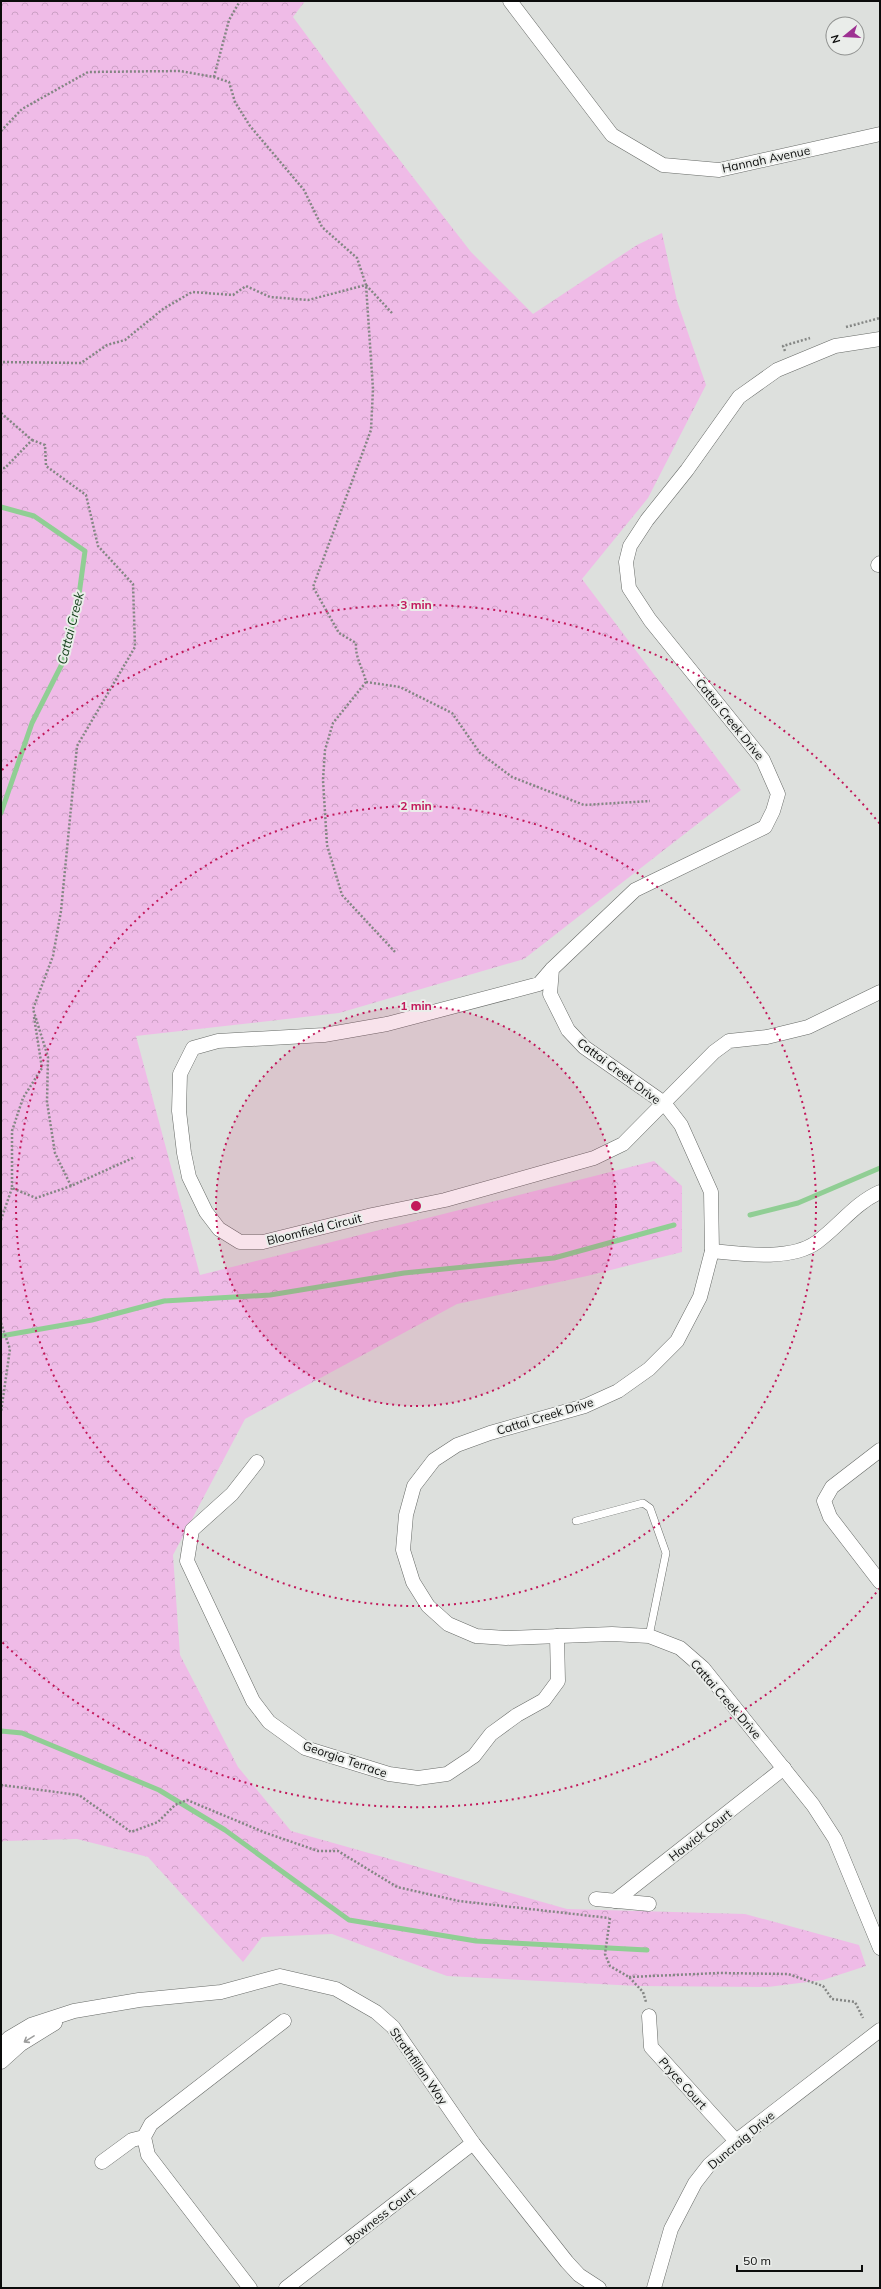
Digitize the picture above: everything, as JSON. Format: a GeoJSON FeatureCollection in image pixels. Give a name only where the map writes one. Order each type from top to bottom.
{"type":"FeatureCollection","features":[{"type":"Feature","properties":{"kind":"street","name":"Hannah Avenue"},"geometry":{"type":"LineString","coordinates":[[510,1],[612,135],[663,165],[719,170],[880,134]]}},
{"type":"Feature","properties":{"kind":"street","name":"Cattai Creek Drive"},"geometry":{"type":"LineString","coordinates":[[880,339],[835,346],[777,370],[739,397],[687,470],[647,520],[630,546],[626,562],[629,588],[650,620],[763,760],[778,794],[773,812],[765,827],[636,890],[552,969],[550,994],[568,1030],[590,1052],[664,1103],[681,1125],[711,1192],[712,1251],[700,1297],[677,1341],[649,1369],[618,1392],[585,1406],[490,1433],[457,1445],[434,1460],[414,1486],[406,1515],[403,1550],[413,1582],[428,1606],[448,1624],[476,1636],[506,1638],[612,1634],[649,1636],[680,1648],[703,1668],[813,1805],[835,1839],[880,1948]]}},
{"type":"Feature","properties":{"kind":"street","name":"Bloomfield Circuit"},"geometry":{"type":"LineString","coordinates":[[552,969],[539,984],[387,1024],[324,1036],[218,1041],[193,1048],[180,1074],[179,1111],[184,1153],[189,1177],[206,1212],[219,1229],[240,1242],[263,1242],[372,1215],[445,1200],[594,1158],[623,1144],[714,1052],[729,1041],[767,1037],[808,1027],[880,992]]}},
{"type":"Feature","properties":{"kind":"street"},"geometry":{"type":"LineString","coordinates":[[712,1251],[746,1255],[791,1252],[816,1242],[867,1198],[880,1192]]}},
{"type":"Feature","properties":{"kind":"street"},"geometry":{"type":"LineString","coordinates":[[880,1450],[832,1487],[824,1500],[830,1516],[880,1582]]}},
{"type":"Feature","properties":{"kind":"street","name":"Georgia Terrace"},"geometry":{"type":"LineString","coordinates":[[257,1462],[232,1494],[192,1530],[187,1561],[253,1701],[269,1722],[306,1748],[389,1774],[418,1778],[447,1774],[474,1756],[491,1734],[517,1715],[544,1700],[558,1681],[557,1636]]}},
{"type":"Feature","properties":{"kind":"street","name":"Hawick Court"},"geometry":{"type":"LineString","coordinates":[[619,1902],[784,1768]]}},
{"type":"Feature","properties":{"kind":"street"},"geometry":{"type":"LineString","coordinates":[[596,1899],[649,1904]]}},
{"type":"Feature","properties":{"kind":"street","name":"Strathfillan Way"},"geometry":{"type":"LineString","coordinates":[[1,2046],[9,2038],[31,2025],[74,2011],[139,2000],[221,1992],[280,1976],[336,1989],[376,2012],[394,2027],[473,2143],[567,2262],[579,2275],[599,2288]]}},
{"type":"Feature","properties":{"kind":"street","name":"Strathfillan Way"},"geometry":{"type":"LineString","coordinates":[[1,2062],[21,2044],[74,2011]]}},
{"type":"Feature","properties":{"kind":"street","name":"Pryce Court"},"geometry":{"type":"LineString","coordinates":[[649,2016],[651,2047],[736,2141]]}},
{"type":"Feature","properties":{"kind":"street"},"geometry":{"type":"LineString","coordinates":[[250,2288],[148,2155],[144,2137],[151,2124],[284,2021]]}},
{"type":"Feature","properties":{"kind":"street","name":"Duncraig Drive"},"geometry":{"type":"LineString","coordinates":[[654,2288],[671,2230],[695,2183],[709,2165],[736,2141],[880,2030]]}},
{"type":"Feature","properties":{"kind":"street"},"geometry":{"type":"LineString","coordinates":[[102,2162],[132,2140],[144,2137]]}},
{"type":"Feature","properties":{"kind":"street","name":"Bowness Court"},"geometry":{"type":"LineString","coordinates":[[286,2288],[473,2143]]}},
{"type":"Feature","properties":{"kind":"lane"},"geometry":{"type":"LineString","coordinates":[[576,1521],[643,1503],[650,1508],[666,1553],[649,1636]]}},
{"type":"Feature","properties":{"kind":"path"},"geometry":{"type":"LineString","coordinates":[[214,77],[229,20],[240,1]]}},
{"type":"Feature","properties":{"kind":"path"},"geometry":{"type":"LineString","coordinates":[[1,131],[22,109],[88,72],[180,71],[214,77],[229,82],[235,102],[250,126],[304,190],[322,227],[357,258],[366,285],[374,389],[371,430],[313,587],[339,633],[356,643],[355,655],[364,673],[366,682]]}},
{"type":"Feature","properties":{"kind":"path"},"geometry":{"type":"LineString","coordinates":[[366,285],[392,313]]}},
{"type":"Feature","properties":{"kind":"path"},"geometry":{"type":"LineString","coordinates":[[1,362],[81,363],[106,345],[125,340],[163,309],[192,292],[233,295],[246,286],[270,296],[308,300],[366,285]]}},
{"type":"Feature","properties":{"kind":"path"},"geometry":{"type":"LineString","coordinates":[[1,414],[32,440],[45,445],[46,466],[86,495],[98,546],[133,584],[135,647],[77,746],[60,911],[53,956],[33,1009],[42,1068],[23,1098],[12,1131],[12,1188],[1,1220]]}},
{"type":"Feature","properties":{"kind":"path"},"geometry":{"type":"LineString","coordinates":[[1,468],[5,468],[32,440]]}},
{"type":"Feature","properties":{"kind":"path"},"geometry":{"type":"LineString","coordinates":[[366,682],[400,686],[452,713],[480,753],[512,777],[584,805],[650,801]]}},
{"type":"Feature","properties":{"kind":"path"},"geometry":{"type":"LineString","coordinates":[[366,682],[333,723],[325,750],[323,780],[327,845],[342,895],[396,953]]}},
{"type":"Feature","properties":{"kind":"path"},"geometry":{"type":"LineString","coordinates":[[33,1009],[48,1057],[47,1102],[55,1153],[71,1186]]}},
{"type":"Feature","properties":{"kind":"path"},"geometry":{"type":"LineString","coordinates":[[12,1188],[36,1198],[71,1186],[135,1157]]}},
{"type":"Feature","properties":{"kind":"path"},"geometry":{"type":"LineString","coordinates":[[1,1323],[10,1349],[1,1412]]}},
{"type":"Feature","properties":{"kind":"path"},"geometry":{"type":"LineString","coordinates":[[1,1785],[79,1795],[131,1832],[158,1822],[175,1804],[187,1800],[266,1833],[318,1852],[338,1851],[397,1887],[459,1901],[609,1918]]}},
{"type":"Feature","properties":{"kind":"path"},"geometry":{"type":"LineString","coordinates":[[619,1902],[609,1918],[605,1954],[610,1966],[629,1977],[643,1992],[649,2016]]}},
{"type":"Feature","properties":{"kind":"path"},"geometry":{"type":"LineString","coordinates":[[629,1977],[720,1973],[788,1974],[823,1986],[832,1999],[855,2002],[863,2018]]}},
{"type":"Feature","properties":{"kind":"green space"},"geometry":{"type":"Polygon","coordinates":[[[1,1],[305,1],[293,17],[381,136],[471,252],[533,314],[637,245],[662,233],[677,301],[706,385],[648,498],[582,579],[741,790],[524,959],[339,1013],[136,1036],[200,1275],[654,1161],[682,1186],[682,1252],[587,1276],[457,1304],[245,1419],[173,1555],[180,1655],[238,1767],[291,1831],[567,1909],[745,1914],[859,1945],[866,1966],[823,1980],[768,1987],[637,1986],[447,1976],[332,1934],[262,1937],[243,1962],[148,1857],[77,1839],[3,1841],[1,1844],[1,1]]]}},
{"type":"Feature","properties":{"kind":"waterway","name":"Cattai Creek"},"geometry":{"type":"LineString","coordinates":[[1,507],[34,516],[85,551],[78,602],[64,660],[32,723],[1,813]]}},
{"type":"Feature","properties":{"kind":"waterway"},"geometry":{"type":"LineString","coordinates":[[750,1215],[798,1203],[880,1168]]}},
{"type":"Feature","properties":{"kind":"waterway"},"geometry":{"type":"LineString","coordinates":[[1,1336],[92,1320],[164,1301],[270,1295],[404,1273],[554,1258],[674,1225]]}},
{"type":"Feature","properties":{"kind":"waterway"},"geometry":{"type":"LineString","coordinates":[[1,1731],[22,1733],[159,1790],[225,1830],[349,1920],[476,1941],[647,1950]]}}]}
